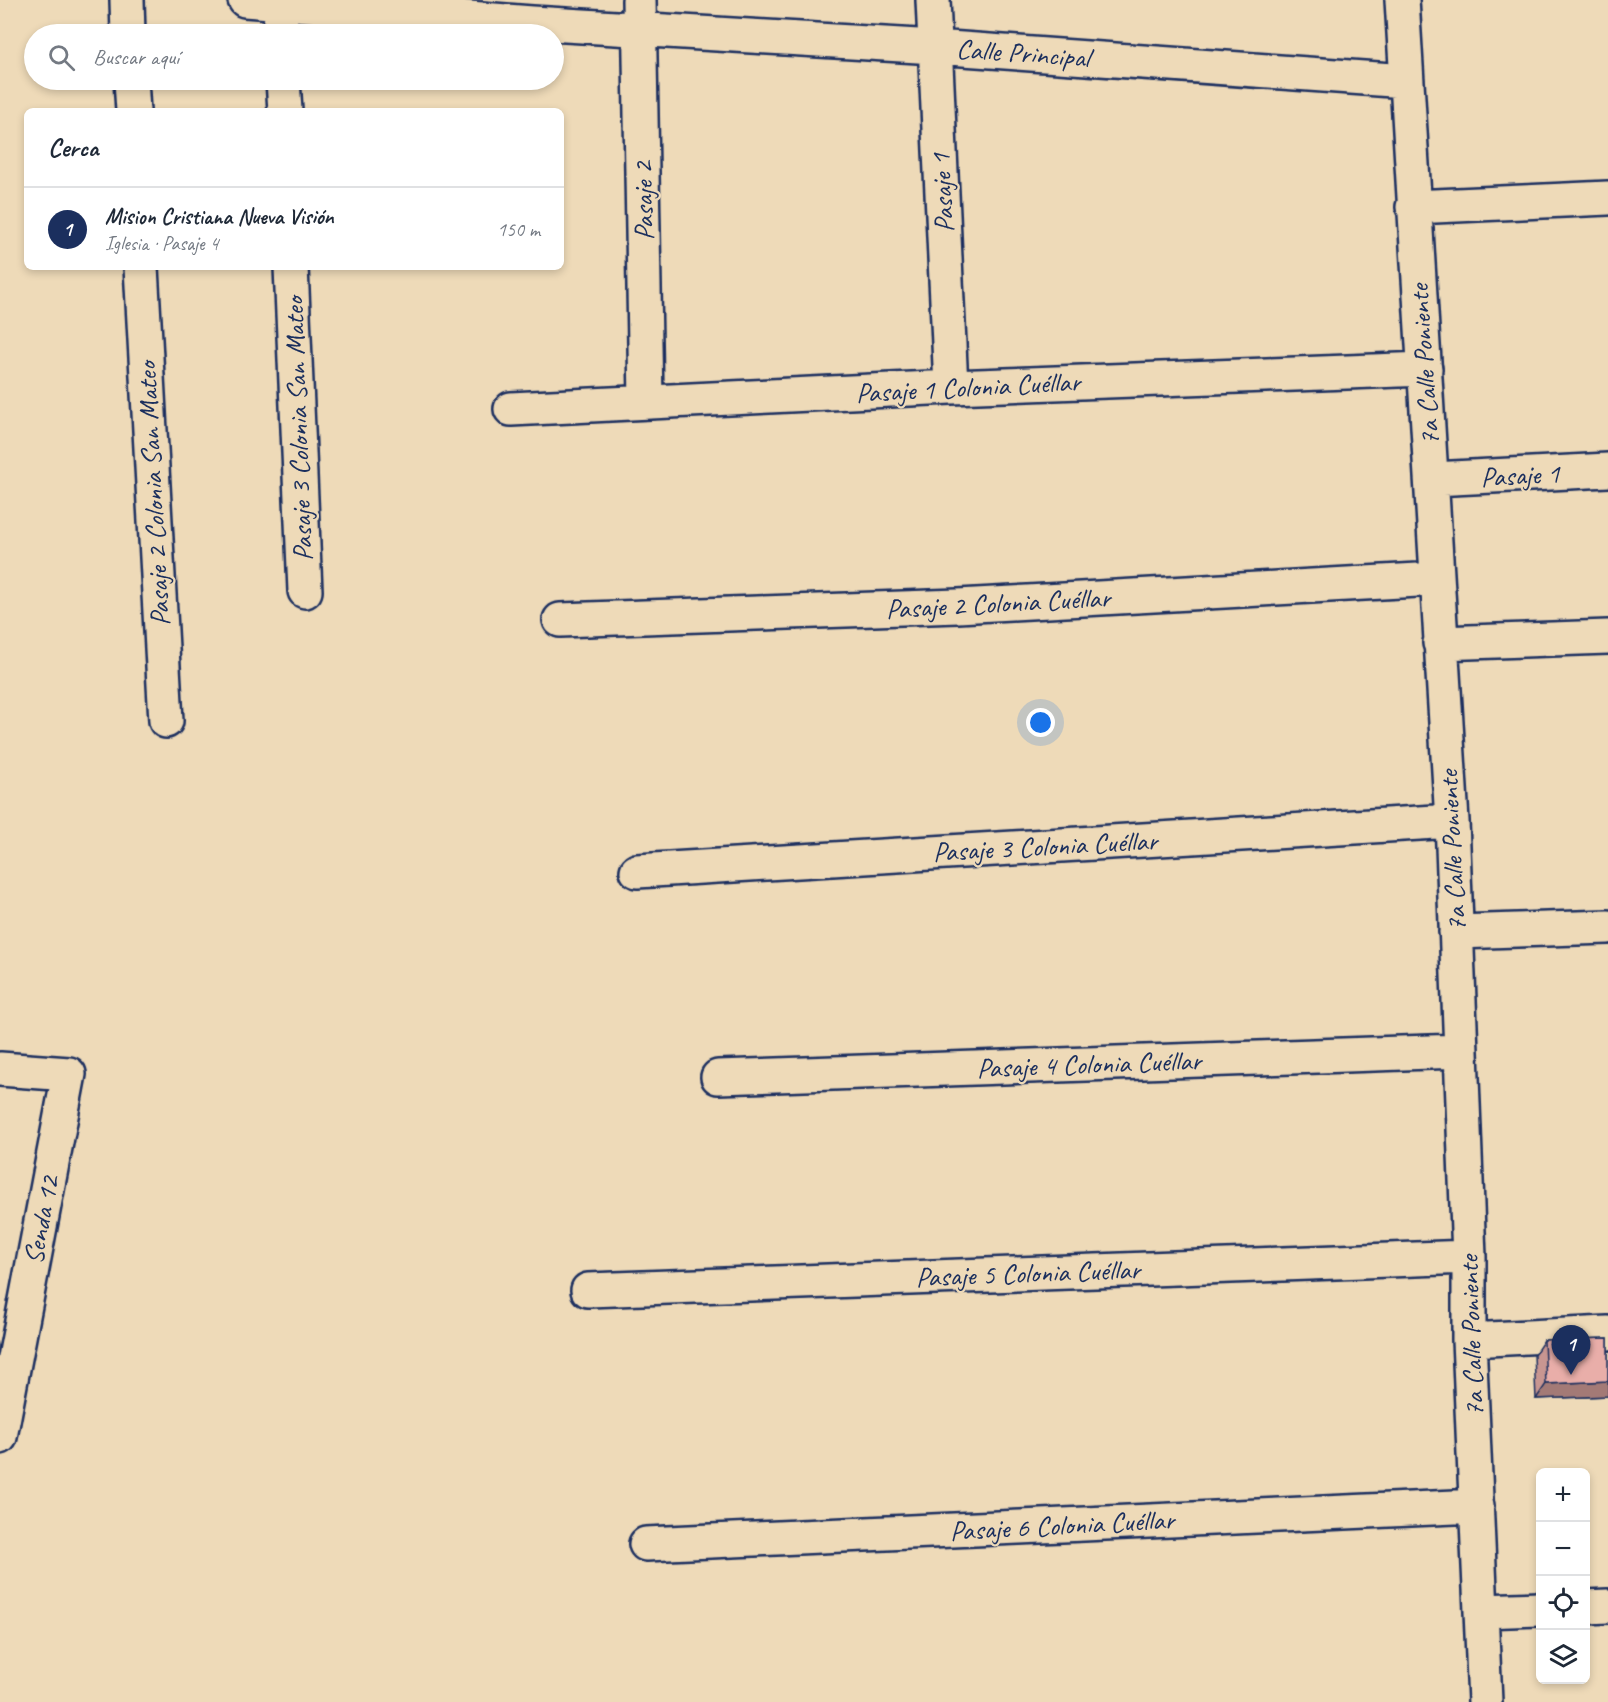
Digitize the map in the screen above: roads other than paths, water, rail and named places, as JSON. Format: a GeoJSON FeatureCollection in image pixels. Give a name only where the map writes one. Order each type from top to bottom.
{"type":"FeatureCollection","features":[{"type":"Feature","properties":{"kind":"street"},"geometry":{"type":"LineString","coordinates":[[127,0],[128,24]]}},
{"type":"Feature","properties":{"kind":"street","name":"Calle Principal"},"geometry":{"type":"LineString","coordinates":[[245,0],[532,23],[639,15],[935,47],[1406,81]]}},
{"type":"Feature","properties":{"kind":"street","name":"Pasaje 1"},"geometry":{"type":"LineString","coordinates":[[933,0],[951,387]]}},
{"type":"Feature","properties":{"kind":"street","name":"7a Calle Poniente"},"geometry":{"type":"LineString","coordinates":[[1402,0],[1452,821],[1459,1051],[1469,1257],[1469,1340],[1485,1702]]}},
{"type":"Feature","properties":{"kind":"street"},"geometry":{"type":"LineString","coordinates":[[280,1],[281,24]]}},
{"type":"Feature","properties":{"kind":"street","name":"Pasaje 2"},"geometry":{"type":"LineString","coordinates":[[639,15],[646,402]]}},
{"type":"Feature","properties":{"kind":"street"},"geometry":{"type":"LineString","coordinates":[[132,90],[133,108]]}},
{"type":"Feature","properties":{"kind":"street"},"geometry":{"type":"LineString","coordinates":[[284,90],[285,108]]}},
{"type":"Feature","properties":{"kind":"street"},"geometry":{"type":"LineString","coordinates":[[1413,207],[1608,198]]}},
{"type":"Feature","properties":{"kind":"street","name":"Pasaje 2 Colonia San Mateo"},"geometry":{"type":"LineString","coordinates":[[141,270],[166,721]]}},
{"type":"Feature","properties":{"kind":"street","name":"Pasaje 3 Colonia San Mateo"},"geometry":{"type":"LineString","coordinates":[[291,270],[305,591]]}},
{"type":"Feature","properties":{"kind":"street","name":"Pasaje 1 Colonia Cuéllar"},"geometry":{"type":"LineString","coordinates":[[511,409],[951,387],[1425,369]]}},
{"type":"Feature","properties":{"kind":"street","name":"Pasaje 1"},"geometry":{"type":"LineString","coordinates":[[1432,479],[1608,470]]}},
{"type":"Feature","properties":{"kind":"street","name":"Pasaje 2 Colonia Cuéllar"},"geometry":{"type":"LineString","coordinates":[[560,620],[958,606],[1436,579]]}},
{"type":"Feature","properties":{"kind":"street"},"geometry":{"type":"LineString","coordinates":[[1440,643],[1608,638]]}},
{"type":"Feature","properties":{"kind":"street","name":"Pasaje 3 Colonia Cuéllar"},"geometry":{"type":"LineString","coordinates":[[637,871],[1452,821]]}},
{"type":"Feature","properties":{"kind":"street"},"geometry":{"type":"LineString","coordinates":[[1456,932],[1608,927]]}},
{"type":"Feature","properties":{"kind":"street","name":"Pasaje 4 Colonia Cuéllar"},"geometry":{"type":"LineString","coordinates":[[718,1077],[1459,1051]]}},
{"type":"Feature","properties":{"kind":"street","name":"Senda 12"},"geometry":{"type":"LineString","coordinates":[[0,1069],[69,1074],[0,1437]]}},
{"type":"Feature","properties":{"kind":"street","name":"Pasaje 5 Colonia Cuéllar"},"geometry":{"type":"LineString","coordinates":[[588,1290],[1469,1257]]}},
{"type":"Feature","properties":{"kind":"street"},"geometry":{"type":"LineString","coordinates":[[1469,1340],[1608,1333]]}},
{"type":"Feature","properties":{"kind":"street","name":"Pasaje 6 Colonia Cuéllar"},"geometry":{"type":"LineString","coordinates":[[646,1544],[1477,1506]]}},
{"type":"Feature","properties":{"kind":"street"},"geometry":{"type":"LineString","coordinates":[[1590,1607],[1608,1606]]}},
{"type":"Feature","properties":{"kind":"street"},"geometry":{"type":"LineString","coordinates":[[1481,1611],[1536,1609]]}},
{"type":"Feature","properties":{"kind":"place","name":"Mision Cristiana Nueva Visión"},"geometry":{"type":"Point","coordinates":[1571,1375]}}]}
